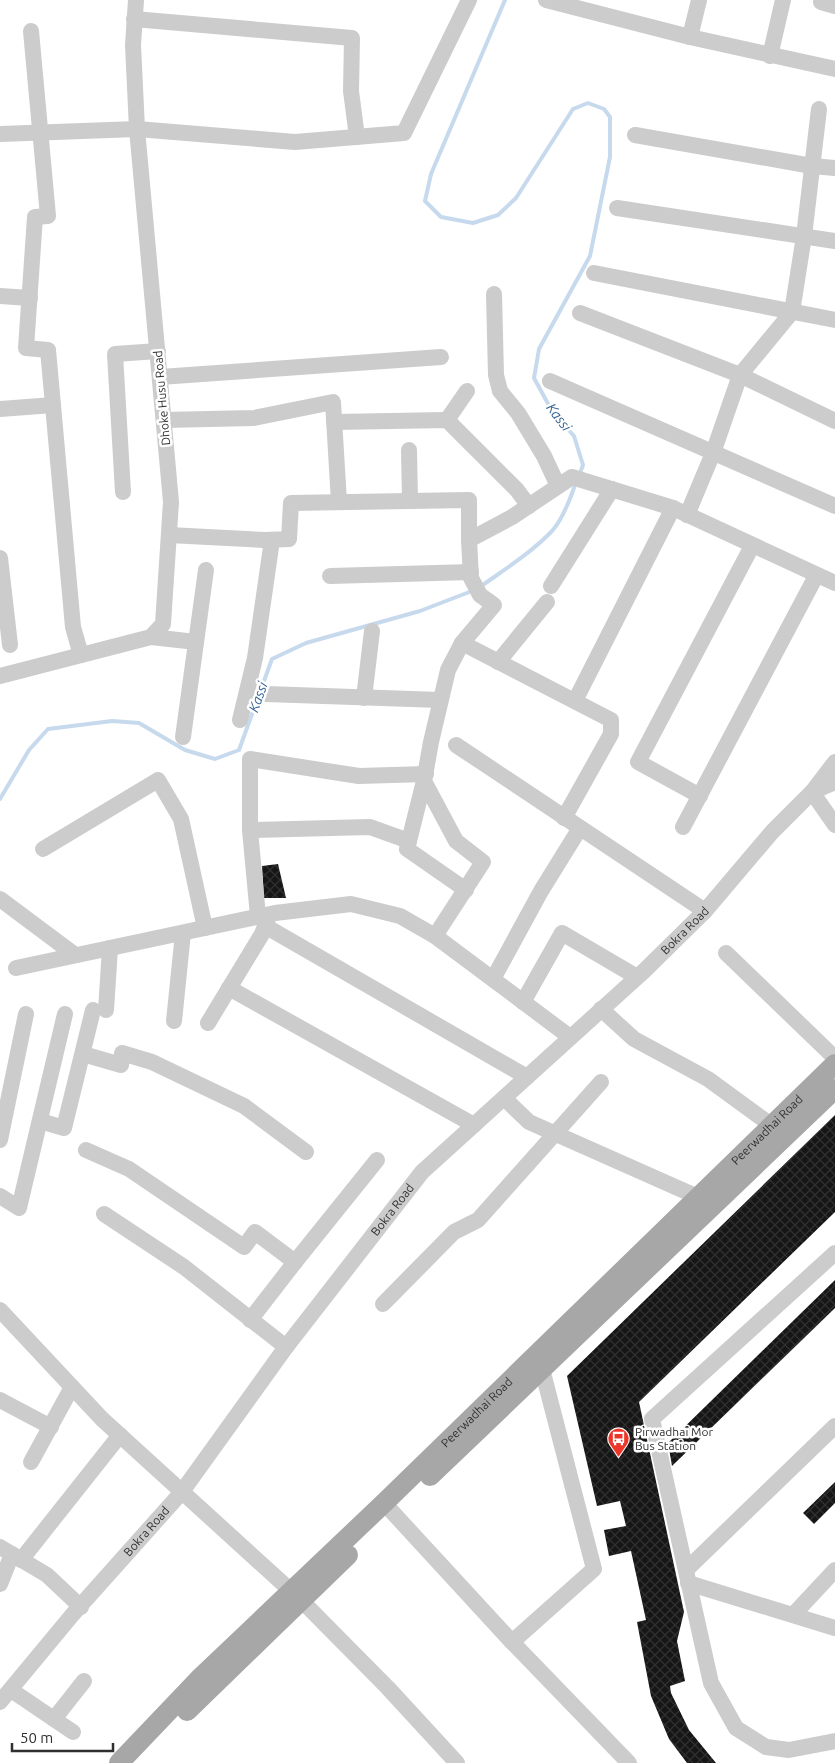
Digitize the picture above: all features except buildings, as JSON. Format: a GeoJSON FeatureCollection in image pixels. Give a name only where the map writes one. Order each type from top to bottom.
{"type":"FeatureCollection","features":[{"type":"Feature","properties":{"kind":"main road","name":"Peerwadhai Road"},"geometry":{"type":"LineString","coordinates":[[119,1763],[202,1677],[296,1595],[388,1508],[698,1197],[835,1064]]}},
{"type":"Feature","properties":{"kind":"main road"},"geometry":{"type":"LineString","coordinates":[[388,1508],[542,1370],[835,1089]]}},
{"type":"Feature","properties":{"kind":"main road"},"geometry":{"type":"LineString","coordinates":[[135,1763],[296,1595]]}},
{"type":"Feature","properties":{"kind":"street","name":"Dhoke Husu Road"},"geometry":{"type":"LineString","coordinates":[[136,0],[133,45],[137,129],[171,502],[163,624],[151,637]]}},
{"type":"Feature","properties":{"kind":"street"},"geometry":{"type":"LineString","coordinates":[[0,134],[137,129],[295,142],[404,133],[469,0]]}},
{"type":"Feature","properties":{"kind":"street"},"geometry":{"type":"LineString","coordinates":[[546,0],[690,37],[835,69]]}},
{"type":"Feature","properties":{"kind":"street"},"geometry":{"type":"LineString","coordinates":[[690,37],[699,0]]}},
{"type":"Feature","properties":{"kind":"street"},"geometry":{"type":"LineString","coordinates":[[770,56],[783,0]]}},
{"type":"Feature","properties":{"kind":"street"},"geometry":{"type":"LineString","coordinates":[[134,19],[352,38],[351,92],[357,137]]}},
{"type":"Feature","properties":{"kind":"street"},"geometry":{"type":"LineString","coordinates":[[31,31],[48,216],[35,217],[26,348],[48,350],[74,627],[81,655]]}},
{"type":"Feature","properties":{"kind":"street"},"geometry":{"type":"LineString","coordinates":[[579,693],[713,453],[740,375],[792,312],[804,236],[819,109]]}},
{"type":"Feature","properties":{"kind":"street"},"geometry":{"type":"LineString","coordinates":[[635,135],[812,166],[835,168]]}},
{"type":"Feature","properties":{"kind":"street"},"geometry":{"type":"LineString","coordinates":[[617,208],[835,241]]}},
{"type":"Feature","properties":{"kind":"street"},"geometry":{"type":"LineString","coordinates":[[594,273],[835,320]]}},
{"type":"Feature","properties":{"kind":"street"},"geometry":{"type":"LineString","coordinates":[[494,294],[496,375],[500,391],[518,414],[544,456],[558,486]]}},
{"type":"Feature","properties":{"kind":"street"},"geometry":{"type":"LineString","coordinates":[[0,296],[30,298]]}},
{"type":"Feature","properties":{"kind":"street"},"geometry":{"type":"LineString","coordinates":[[580,313],[740,375],[834,417]]}},
{"type":"Feature","properties":{"kind":"street"},"geometry":{"type":"LineString","coordinates":[[123,492],[115,354],[158,351]]}},
{"type":"Feature","properties":{"kind":"street"},"geometry":{"type":"LineString","coordinates":[[160,377],[441,357]]}},
{"type":"Feature","properties":{"kind":"street"},"geometry":{"type":"LineString","coordinates":[[550,381],[835,506]]}},
{"type":"Feature","properties":{"kind":"street"},"geometry":{"type":"LineString","coordinates":[[447,420],[467,391]]}},
{"type":"Feature","properties":{"kind":"street"},"geometry":{"type":"LineString","coordinates":[[164,420],[254,418],[333,402],[339,502]]}},
{"type":"Feature","properties":{"kind":"street"},"geometry":{"type":"LineString","coordinates":[[0,409],[53,405]]}},
{"type":"Feature","properties":{"kind":"street"},"geometry":{"type":"LineString","coordinates":[[334,422],[447,420],[517,490],[529,506]]}},
{"type":"Feature","properties":{"kind":"street"},"geometry":{"type":"LineString","coordinates":[[409,450],[410,501]]}},
{"type":"Feature","properties":{"kind":"street"},"geometry":{"type":"LineString","coordinates":[[469,540],[512,517],[572,477],[680,511],[835,584]]}},
{"type":"Feature","properties":{"kind":"street"},"geometry":{"type":"LineString","coordinates":[[552,586],[612,489]]}},
{"type":"Feature","properties":{"kind":"street"},"geometry":{"type":"LineString","coordinates":[[169,535],[289,540],[291,503],[469,500],[469,540],[472,578],[480,595],[494,605],[462,643],[448,670],[431,742],[425,778],[406,849],[466,890]]}},
{"type":"Feature","properties":{"kind":"street"},"geometry":{"type":"LineString","coordinates":[[240,720],[255,658],[272,540]]}},
{"type":"Feature","properties":{"kind":"street"},"geometry":{"type":"LineString","coordinates":[[700,796],[638,762],[752,546]]}},
{"type":"Feature","properties":{"kind":"street"},"geometry":{"type":"LineString","coordinates":[[0,558],[10,645]]}},
{"type":"Feature","properties":{"kind":"street"},"geometry":{"type":"LineString","coordinates":[[182,737],[206,570]]}},
{"type":"Feature","properties":{"kind":"street"},"geometry":{"type":"LineString","coordinates":[[330,576],[471,572]]}},
{"type":"Feature","properties":{"kind":"street"},"geometry":{"type":"LineString","coordinates":[[683,827],[816,576]]}},
{"type":"Feature","properties":{"kind":"street"},"geometry":{"type":"LineString","coordinates":[[498,662],[546,602]]}},
{"type":"Feature","properties":{"kind":"street"},"geometry":{"type":"LineString","coordinates":[[364,698],[372,631]]}},
{"type":"Feature","properties":{"kind":"street"},"geometry":{"type":"LineString","coordinates":[[0,676],[151,637],[196,642]]}},
{"type":"Feature","properties":{"kind":"street"},"geometry":{"type":"LineString","coordinates":[[462,643],[611,720],[611,734],[564,818]]}},
{"type":"Feature","properties":{"kind":"street"},"geometry":{"type":"LineString","coordinates":[[266,694],[440,700]]}},
{"type":"Feature","properties":{"kind":"street"},"geometry":{"type":"LineString","coordinates":[[456,745],[705,911]]}},
{"type":"Feature","properties":{"kind":"street"},"geometry":{"type":"LineString","coordinates":[[208,1023],[229,988],[264,919],[250,830],[250,759],[359,776],[425,778]]}},
{"type":"Feature","properties":{"kind":"street","name":"Bokra Road"},"geometry":{"type":"LineString","coordinates":[[0,1702],[181,1492],[286,1347],[422,1172],[637,977],[705,911],[772,832],[812,792],[835,762]]}},
{"type":"Feature","properties":{"kind":"street"},"geometry":{"type":"LineString","coordinates":[[425,778],[456,841],[483,862],[435,936]]}},
{"type":"Feature","properties":{"kind":"street"},"geometry":{"type":"LineString","coordinates":[[43,849],[158,780],[181,819],[205,928]]}},
{"type":"Feature","properties":{"kind":"street"},"geometry":{"type":"LineString","coordinates":[[835,782],[812,792],[835,825]]}},
{"type":"Feature","properties":{"kind":"street"},"geometry":{"type":"LineString","coordinates":[[250,830],[370,827],[409,841]]}},
{"type":"Feature","properties":{"kind":"street"},"geometry":{"type":"LineString","coordinates":[[493,979],[541,891],[580,828]]}},
{"type":"Feature","properties":{"kind":"street"},"geometry":{"type":"LineString","coordinates":[[0,900],[75,955]]}},
{"type":"Feature","properties":{"kind":"street"},"geometry":{"type":"LineString","coordinates":[[16,968],[183,932],[351,904],[400,916],[435,936],[570,1037]]}},
{"type":"Feature","properties":{"kind":"street"},"geometry":{"type":"LineString","coordinates":[[264,919],[527,1077]]}},
{"type":"Feature","properties":{"kind":"street"},"geometry":{"type":"LineString","coordinates":[[174,1021],[183,932]]}},
{"type":"Feature","properties":{"kind":"street"},"geometry":{"type":"LineString","coordinates":[[523,1002],[562,933],[637,977]]}},
{"type":"Feature","properties":{"kind":"street"},"geometry":{"type":"LineString","coordinates":[[40,1121],[64,1128],[83,1054],[100,1010],[110,948]]}},
{"type":"Feature","properties":{"kind":"street"},"geometry":{"type":"LineString","coordinates":[[726,953],[835,1058]]}},
{"type":"Feature","properties":{"kind":"street"},"geometry":{"type":"LineString","coordinates":[[229,988],[474,1125]]}},
{"type":"Feature","properties":{"kind":"street"},"geometry":{"type":"LineString","coordinates":[[602,1009],[634,1039],[708,1079],[771,1125]]}},
{"type":"Feature","properties":{"kind":"street"},"geometry":{"type":"LineString","coordinates":[[0,1140],[26,1014]]}},
{"type":"Feature","properties":{"kind":"street"},"geometry":{"type":"LineString","coordinates":[[0,1196],[19,1208],[65,1014]]}},
{"type":"Feature","properties":{"kind":"street"},"geometry":{"type":"LineString","coordinates":[[83,1054],[121,1065],[122,1053],[152,1062],[244,1106],[306,1152]]}},
{"type":"Feature","properties":{"kind":"street"},"geometry":{"type":"LineString","coordinates":[[383,1304],[454,1232],[478,1220],[601,1082]]}},
{"type":"Feature","properties":{"kind":"street"},"geometry":{"type":"LineString","coordinates":[[504,1098],[529,1122],[698,1197]]}},
{"type":"Feature","properties":{"kind":"street"},"geometry":{"type":"LineString","coordinates":[[86,1150],[129,1169],[244,1247],[256,1232],[295,1262]]}},
{"type":"Feature","properties":{"kind":"street"},"geometry":{"type":"LineString","coordinates":[[250,1320],[377,1160]]}},
{"type":"Feature","properties":{"kind":"street"},"geometry":{"type":"LineString","coordinates":[[104,1214],[184,1267],[286,1347]]}},
{"type":"Feature","properties":{"kind":"street"},"geometry":{"type":"LineString","coordinates":[[835,1253],[652,1419],[711,1683],[736,1728],[766,1747],[772,1756],[789,1750],[835,1741]]}},
{"type":"Feature","properties":{"kind":"street"},"geometry":{"type":"LineString","coordinates":[[0,1310],[102,1419],[296,1595],[388,1688],[457,1763]]}},
{"type":"Feature","properties":{"kind":"street"},"geometry":{"type":"LineString","coordinates":[[512,1642],[594,1569],[542,1370]]}},
{"type":"Feature","properties":{"kind":"street"},"geometry":{"type":"LineString","coordinates":[[32,1462],[72,1387]]}},
{"type":"Feature","properties":{"kind":"street"},"geometry":{"type":"LineString","coordinates":[[0,1400],[51,1427]]}},
{"type":"Feature","properties":{"kind":"street"},"geometry":{"type":"LineString","coordinates":[[687,1577],[835,1426]]}},
{"type":"Feature","properties":{"kind":"street"},"geometry":{"type":"LineString","coordinates":[[0,1584],[11,1554],[120,1435]]}},
{"type":"Feature","properties":{"kind":"street"},"geometry":{"type":"LineString","coordinates":[[388,1508],[512,1642],[628,1763]]}},
{"type":"Feature","properties":{"kind":"street"},"geometry":{"type":"LineString","coordinates":[[11,1554],[47,1575],[81,1606]]}},
{"type":"Feature","properties":{"kind":"street"},"geometry":{"type":"LineString","coordinates":[[793,1615],[835,1570]]}},
{"type":"Feature","properties":{"kind":"street"},"geometry":{"type":"LineString","coordinates":[[687,1577],[835,1628]]}},
{"type":"Feature","properties":{"kind":"street"},"geometry":{"type":"LineString","coordinates":[[54,1719],[84,1681]]}},
{"type":"Feature","properties":{"kind":"street"},"geometry":{"type":"LineString","coordinates":[[11,1690],[73,1732]]}},
{"type":"Feature","properties":{"kind":"waterway","name":"Kassi"},"geometry":{"type":"LineString","coordinates":[[505,0],[431,174],[425,201],[441,217],[473,223],[498,215],[516,198],[573,109],[588,103],[604,109],[610,117],[610,157],[590,256],[539,349],[534,378],[552,411],[574,436],[583,465],[579,476]]}},
{"type":"Feature","properties":{"kind":"waterway","name":"Kassi"},"geometry":{"type":"LineString","coordinates":[[480,587],[527,554],[552,531],[563,515],[576,482]]}},
{"type":"Feature","properties":{"kind":"waterway","name":"Kassi"},"geometry":{"type":"LineString","coordinates":[[0,799],[29,750],[48,729],[112,721],[139,723],[185,750],[215,759],[239,750],[272,659],[306,643],[420,611],[472,591]]}},
{"type":"Feature","properties":{"kind":"place","name":"Pirwadhai Mor Bus Station"},"geometry":{"type":"Point","coordinates":[619,1458]}}]}
